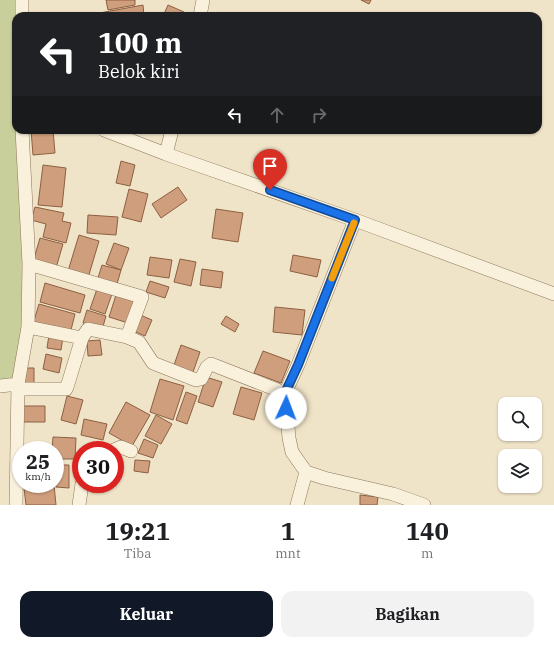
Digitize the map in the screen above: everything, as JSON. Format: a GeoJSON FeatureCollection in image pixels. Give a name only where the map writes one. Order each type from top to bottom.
{"type":"FeatureCollection","features":[{"type":"Feature","properties":{"kind":"street"},"geometry":{"type":"LineString","coordinates":[[22,0],[22,12]]}},
{"type":"Feature","properties":{"kind":"street"},"geometry":{"type":"LineString","coordinates":[[201,12],[203,0]]}},
{"type":"Feature","properties":{"kind":"street"},"geometry":{"type":"LineString","coordinates":[[16,505],[18,387],[28,327],[29,264],[22,134]]}},
{"type":"Feature","properties":{"kind":"street"},"geometry":{"type":"LineString","coordinates":[[114,134],[166,154],[355,220],[554,294]]}},
{"type":"Feature","properties":{"kind":"street"},"geometry":{"type":"LineString","coordinates":[[166,154],[171,134]]}},
{"type":"Feature","properties":{"kind":"street"},"geometry":{"type":"LineString","coordinates":[[355,220],[298,365],[285,393],[289,438],[292,452],[306,472],[324,478],[393,494],[424,505]]}},
{"type":"Feature","properties":{"kind":"street"},"geometry":{"type":"LineString","coordinates":[[29,264],[142,296],[128,337]]}},
{"type":"Feature","properties":{"kind":"street"},"geometry":{"type":"LineString","coordinates":[[28,327],[82,338]]}},
{"type":"Feature","properties":{"kind":"street"},"geometry":{"type":"LineString","coordinates":[[0,386],[66,389],[82,338],[88,329],[128,337],[139,342],[153,363],[196,380],[201,379],[207,366],[212,364],[285,393]]}},
{"type":"Feature","properties":{"kind":"street"},"geometry":{"type":"LineString","coordinates":[[124,448],[131,451]]}},
{"type":"Feature","properties":{"kind":"street"},"geometry":{"type":"LineString","coordinates":[[297,505],[306,472]]}},
{"type":"Feature","properties":{"kind":"street"},"geometry":{"type":"LineString","coordinates":[[79,505],[81,493]]}},
{"type":"Feature","properties":{"kind":"green space"},"geometry":{"type":"Polygon","coordinates":[[[0,0],[23,0],[18,12],[12,12],[12,134],[16,134],[28,327],[18,384],[0,386],[0,0]]]}},
{"type":"Feature","properties":{"kind":"building"},"geometry":{"type":"Polygon","coordinates":[[[106,0],[135,0],[135,5],[108,10],[106,0]]]}},
{"type":"Feature","properties":{"kind":"building"},"geometry":{"type":"Polygon","coordinates":[[[361,0],[371,0],[369,4],[361,0]]]}},
{"type":"Feature","properties":{"kind":"building"},"geometry":{"type":"Polygon","coordinates":[[[143,5],[144,12],[105,12],[143,5]]]}},
{"type":"Feature","properties":{"kind":"building"},"geometry":{"type":"Polygon","coordinates":[[[168,5],[184,12],[165,12],[168,5]]]}},
{"type":"Feature","properties":{"kind":"building"},"geometry":{"type":"Polygon","coordinates":[[[31,134],[53,134],[55,153],[33,155],[31,134]]]}},
{"type":"Feature","properties":{"kind":"building"},"geometry":{"type":"Polygon","coordinates":[[[121,161],[135,165],[130,186],[116,183],[121,161]]]}},
{"type":"Feature","properties":{"kind":"building"},"geometry":{"type":"Polygon","coordinates":[[[43,165],[66,168],[62,207],[38,205],[43,165]]]}},
{"type":"Feature","properties":{"kind":"building"},"geometry":{"type":"Polygon","coordinates":[[[178,187],[187,200],[161,218],[152,204],[178,187]]]}},
{"type":"Feature","properties":{"kind":"building"},"geometry":{"type":"Polygon","coordinates":[[[129,189],[148,194],[141,222],[122,217],[129,189]]]}},
{"type":"Feature","properties":{"kind":"building"},"geometry":{"type":"Polygon","coordinates":[[[35,207],[64,213],[62,221],[71,223],[66,243],[43,237],[46,224],[31,220],[35,207]]]}},
{"type":"Feature","properties":{"kind":"building"},"geometry":{"type":"Polygon","coordinates":[[[216,209],[243,213],[238,242],[212,238],[216,209]]]}},
{"type":"Feature","properties":{"kind":"building"},"geometry":{"type":"Polygon","coordinates":[[[88,215],[118,217],[116,235],[87,233],[88,215]]]}},
{"type":"Feature","properties":{"kind":"building"},"geometry":{"type":"Polygon","coordinates":[[[79,235],[99,241],[88,278],[68,271],[79,235]]]}},
{"type":"Feature","properties":{"kind":"building"},"geometry":{"type":"Polygon","coordinates":[[[40,238],[63,244],[56,268],[33,262],[40,238]]]}},
{"type":"Feature","properties":{"kind":"building"},"geometry":{"type":"Polygon","coordinates":[[[114,243],[129,248],[121,270],[106,264],[114,243]]]}},
{"type":"Feature","properties":{"kind":"building"},"geometry":{"type":"Polygon","coordinates":[[[293,255],[321,260],[317,277],[290,271],[293,255]]]}},
{"type":"Feature","properties":{"kind":"building"},"geometry":{"type":"Polygon","coordinates":[[[150,257],[172,260],[169,278],[147,275],[150,257]]]}},
{"type":"Feature","properties":{"kind":"building"},"geometry":{"type":"Polygon","coordinates":[[[180,259],[196,262],[191,286],[174,282],[180,259]]]}},
{"type":"Feature","properties":{"kind":"building"},"geometry":{"type":"Polygon","coordinates":[[[102,265],[121,270],[117,284],[98,278],[102,265]]]}},
{"type":"Feature","properties":{"kind":"building"},"geometry":{"type":"Polygon","coordinates":[[[202,269],[223,272],[221,288],[200,285],[202,269]]]}},
{"type":"Feature","properties":{"kind":"building"},"geometry":{"type":"Polygon","coordinates":[[[150,281],[169,287],[165,298],[146,292],[150,281]]]}},
{"type":"Feature","properties":{"kind":"building"},"geometry":{"type":"Polygon","coordinates":[[[45,283],[85,295],[80,313],[40,302],[45,283]]]}},
{"type":"Feature","properties":{"kind":"building"},"geometry":{"type":"Polygon","coordinates":[[[97,289],[112,294],[105,314],[90,309],[97,289]]]}},
{"type":"Feature","properties":{"kind":"building"},"geometry":{"type":"Polygon","coordinates":[[[116,295],[136,301],[128,323],[109,317],[116,295]]]}},
{"type":"Feature","properties":{"kind":"building"},"geometry":{"type":"Polygon","coordinates":[[[39,304],[75,314],[70,334],[33,324],[39,304]]]}},
{"type":"Feature","properties":{"kind":"building"},"geometry":{"type":"Polygon","coordinates":[[[275,307],[305,310],[302,335],[273,332],[275,307]]]}},
{"type":"Feature","properties":{"kind":"building"},"geometry":{"type":"Polygon","coordinates":[[[87,310],[106,316],[102,330],[83,323],[87,310]]]}},
{"type":"Feature","properties":{"kind":"building"},"geometry":{"type":"Polygon","coordinates":[[[138,314],[152,320],[145,336],[131,330],[138,314]]]}},
{"type":"Feature","properties":{"kind":"building"},"geometry":{"type":"Polygon","coordinates":[[[226,316],[239,324],[235,332],[221,324],[226,316]]]}},
{"type":"Feature","properties":{"kind":"building"},"geometry":{"type":"Polygon","coordinates":[[[49,335],[63,337],[61,350],[47,348],[49,335]]]}},
{"type":"Feature","properties":{"kind":"building"},"geometry":{"type":"Polygon","coordinates":[[[100,340],[102,355],[88,356],[87,341],[100,340]]]}},
{"type":"Feature","properties":{"kind":"building"},"geometry":{"type":"Polygon","coordinates":[[[181,345],[200,352],[192,375],[173,368],[181,345]]]}},
{"type":"Feature","properties":{"kind":"building"},"geometry":{"type":"Polygon","coordinates":[[[263,351],[290,361],[281,383],[254,373],[263,351]]]}},
{"type":"Feature","properties":{"kind":"building"},"geometry":{"type":"Polygon","coordinates":[[[46,354],[62,358],[59,373],[43,369],[46,354]]]}},
{"type":"Feature","properties":{"kind":"building"},"geometry":{"type":"Polygon","coordinates":[[[21,368],[34,368],[34,387],[21,387],[21,368]]]}},
{"type":"Feature","properties":{"kind":"building"},"geometry":{"type":"Polygon","coordinates":[[[206,377],[222,382],[213,407],[198,402],[206,377]]]}},
{"type":"Feature","properties":{"kind":"building"},"geometry":{"type":"Polygon","coordinates":[[[160,379],[184,386],[173,420],[150,412],[160,379]]]}},
{"type":"Feature","properties":{"kind":"building"},"geometry":{"type":"Polygon","coordinates":[[[241,387],[262,393],[254,420],[233,414],[241,387]]]}},
{"type":"Feature","properties":{"kind":"building"},"geometry":{"type":"Polygon","coordinates":[[[186,392],[197,396],[187,424],[176,420],[186,392]]]}},
{"type":"Feature","properties":{"kind":"building"},"geometry":{"type":"Polygon","coordinates":[[[67,396],[83,400],[76,424],[61,420],[67,396]]]}},
{"type":"Feature","properties":{"kind":"building"},"geometry":{"type":"Polygon","coordinates":[[[126,402],[150,415],[132,446],[109,433],[126,402]]]}},
{"type":"Feature","properties":{"kind":"building"},"geometry":{"type":"Polygon","coordinates":[[[23,406],[45,406],[45,422],[23,422],[23,406]]]}},
{"type":"Feature","properties":{"kind":"building"},"geometry":{"type":"Polygon","coordinates":[[[156,415],[172,424],[161,444],[145,436],[156,415]]]}},
{"type":"Feature","properties":{"kind":"building"},"geometry":{"type":"Polygon","coordinates":[[[84,419],[107,424],[103,440],[81,435],[84,419]]]}},
{"type":"Feature","properties":{"kind":"building"},"geometry":{"type":"Polygon","coordinates":[[[53,437],[76,438],[76,441],[72,441],[72,459],[64,459],[64,441],[53,441],[53,437]]]}},
{"type":"Feature","properties":{"kind":"building"},"geometry":{"type":"Polygon","coordinates":[[[144,439],[158,445],[153,458],[138,453],[144,439]]]}},
{"type":"Feature","properties":{"kind":"building"},"geometry":{"type":"Polygon","coordinates":[[[135,460],[150,461],[148,473],[134,471],[135,460]]]}},
{"type":"Feature","properties":{"kind":"building"},"geometry":{"type":"Polygon","coordinates":[[[64,465],[69,465],[69,488],[64,488],[64,465]]]}},
{"type":"Feature","properties":{"kind":"building"},"geometry":{"type":"Polygon","coordinates":[[[25,493],[55,493],[56,505],[26,505],[25,493]]]}},
{"type":"Feature","properties":{"kind":"building"},"geometry":{"type":"Polygon","coordinates":[[[360,495],[378,497],[377,505],[360,505],[360,495]]]}},
{"type":"Feature","properties":{"kind":"slow traffic"},"geometry":{"type":"LineString","coordinates":[[332,278],[354,223]]}},
{"type":"Feature","properties":{"kind":"route"},"geometry":{"type":"LineString","coordinates":[[270,190],[355,220],[298,365],[285,393],[286,408]]}}]}
